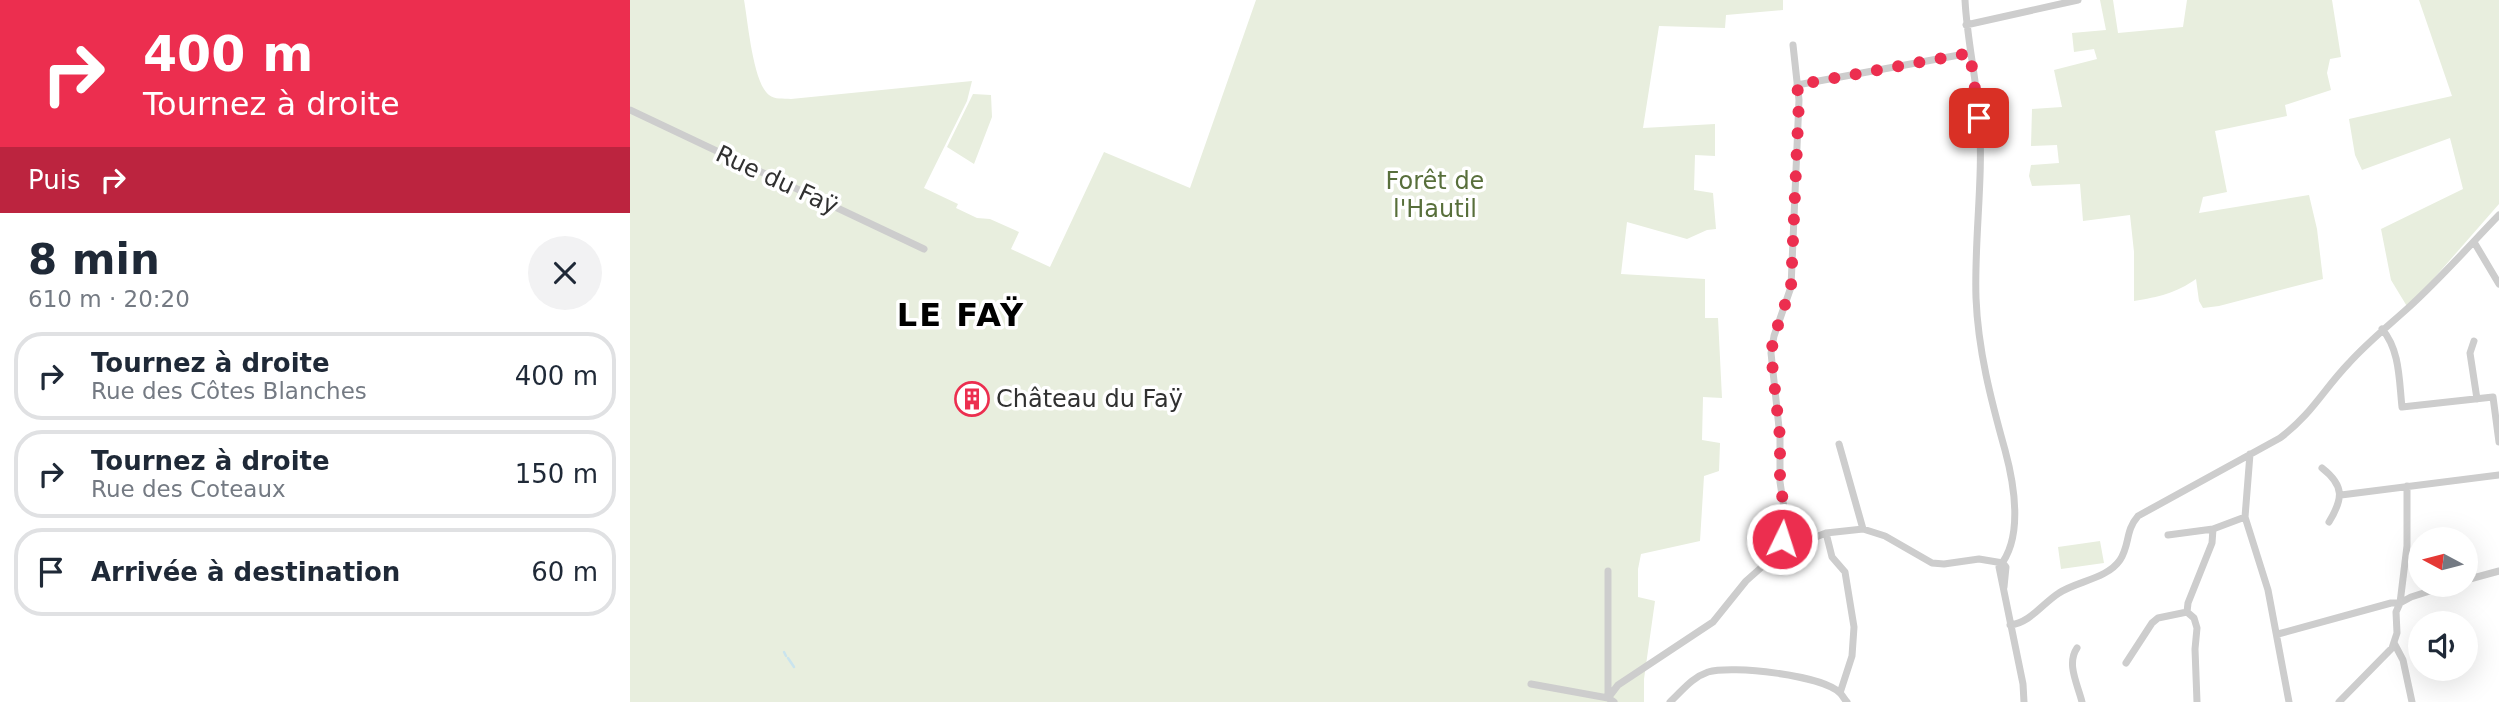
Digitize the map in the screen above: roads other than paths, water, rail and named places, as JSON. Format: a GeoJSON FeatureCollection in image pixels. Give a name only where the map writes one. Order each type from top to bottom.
{"type":"FeatureCollection","features":[{"type":"Feature","properties":{"kind":"street"},"geometry":{"type":"LineString","coordinates":[[1965,0],[1979,118],[1976,298],[1981,352],[1989,394],[2012,474],[2016,502],[2011,545],[1999,568],[2023,684],[2024,702]]}},
{"type":"Feature","properties":{"kind":"street"},"geometry":{"type":"LineString","coordinates":[[1966,25],[2078,0]]}},
{"type":"Feature","properties":{"kind":"street"},"geometry":{"type":"LineString","coordinates":[[1772,558],[1782,539],[1786,521],[1780,482],[1780,437],[1771,353],[1791,287],[1799,100],[1793,44]]}},
{"type":"Feature","properties":{"kind":"street"},"geometry":{"type":"LineString","coordinates":[[1797,85],[1970,53]]}},
{"type":"Feature","properties":{"kind":"street","name":"Rue du Faÿ"},"geometry":{"type":"LineString","coordinates":[[630,110],[924,249]]}},
{"type":"Feature","properties":{"kind":"street"},"geometry":{"type":"LineString","coordinates":[[2010,625],[2027,619],[2058,593],[2106,572],[2120,561],[2129,528],[2138,516],[2280,438],[2305,418],[2347,365],[2382,329],[2408,308],[2499,215]]}},
{"type":"Feature","properties":{"kind":"street"},"geometry":{"type":"LineString","coordinates":[[2474,242],[2499,284]]}},
{"type":"Feature","properties":{"kind":"street"},"geometry":{"type":"LineString","coordinates":[[2382,329],[2392,341],[2402,407],[2493,397],[2499,442]]}},
{"type":"Feature","properties":{"kind":"street"},"geometry":{"type":"LineString","coordinates":[[2474,341],[2470,353],[2477,399]]}},
{"type":"Feature","properties":{"kind":"street"},"geometry":{"type":"LineString","coordinates":[[1839,444],[1863,529]]}},
{"type":"Feature","properties":{"kind":"street"},"geometry":{"type":"LineString","coordinates":[[2250,454],[2245,517],[2269,590],[2289,702]]}},
{"type":"Feature","properties":{"kind":"street"},"geometry":{"type":"LineString","coordinates":[[2322,468],[2335,478],[2340,495],[2338,507],[2329,522]]}},
{"type":"Feature","properties":{"kind":"street"},"geometry":{"type":"LineString","coordinates":[[2340,495],[2499,475]]}},
{"type":"Feature","properties":{"kind":"street"},"geometry":{"type":"LineString","coordinates":[[2339,702],[2383,660],[2394,643],[2396,612],[2400,603],[2407,546],[2407,486]]}},
{"type":"Feature","properties":{"kind":"street"},"geometry":{"type":"LineString","coordinates":[[2168,535],[2213,529],[2245,517]]}},
{"type":"Feature","properties":{"kind":"street"},"geometry":{"type":"LineString","coordinates":[[1611,700],[1618,685],[1713,622],[1746,581],[1772,558],[1826,533],[1863,529],[1885,536],[1933,563],[1979,559],[2003,563]]}},
{"type":"Feature","properties":{"kind":"street"},"geometry":{"type":"LineString","coordinates":[[2187,612],[2211,543],[2213,529]]}},
{"type":"Feature","properties":{"kind":"street"},"geometry":{"type":"LineString","coordinates":[[1826,533],[1832,557],[1845,572],[1854,627],[1853,656],[1840,693]]}},
{"type":"Feature","properties":{"kind":"street"},"geometry":{"type":"LineString","coordinates":[[1608,571],[1611,700]]}},
{"type":"Feature","properties":{"kind":"street"},"geometry":{"type":"LineString","coordinates":[[2478,577],[2499,571]]}},
{"type":"Feature","properties":{"kind":"street"},"geometry":{"type":"LineString","coordinates":[[2278,634],[2400,603],[2410,597]]}},
{"type":"Feature","properties":{"kind":"street"},"geometry":{"type":"LineString","coordinates":[[2126,663],[2145,630],[2158,618],[2187,612]]}},
{"type":"Feature","properties":{"kind":"street"},"geometry":{"type":"LineString","coordinates":[[2187,612],[2194,618],[2197,628],[2194,659],[2197,702]]}},
{"type":"Feature","properties":{"kind":"street"},"geometry":{"type":"LineString","coordinates":[[2394,643],[2403,660],[2412,702]]}},
{"type":"Feature","properties":{"kind":"street"},"geometry":{"type":"LineString","coordinates":[[2077,648],[2073,665],[2082,702]]}},
{"type":"Feature","properties":{"kind":"street"},"geometry":{"type":"LineString","coordinates":[[1670,702],[1693,679],[1710,671],[1793,676],[1827,686],[1840,693],[1847,702]]}},
{"type":"Feature","properties":{"kind":"street"},"geometry":{"type":"LineString","coordinates":[[1531,684],[1611,700]]}},
{"type":"Feature","properties":{"kind":"waterway"},"geometry":{"type":"LineString","coordinates":[[784,652],[786,656]]}},
{"type":"Feature","properties":{"kind":"waterway"},"geometry":{"type":"LineString","coordinates":[[788,658],[794,667]]}},
{"type":"Feature","properties":{"kind":"place","name":"Château du Faÿ"},"geometry":{"type":"Point","coordinates":[972,399]}},
{"type":"Feature","properties":{"kind":"district","name":"LE FAŸ"},"geometry":{"type":"Point","coordinates":[961,315]}},
{"type":"Feature","properties":{"kind":"park label","name":"Forêt de l'Hautil"},"geometry":{"type":"Point","coordinates":[1435,195]}}]}
